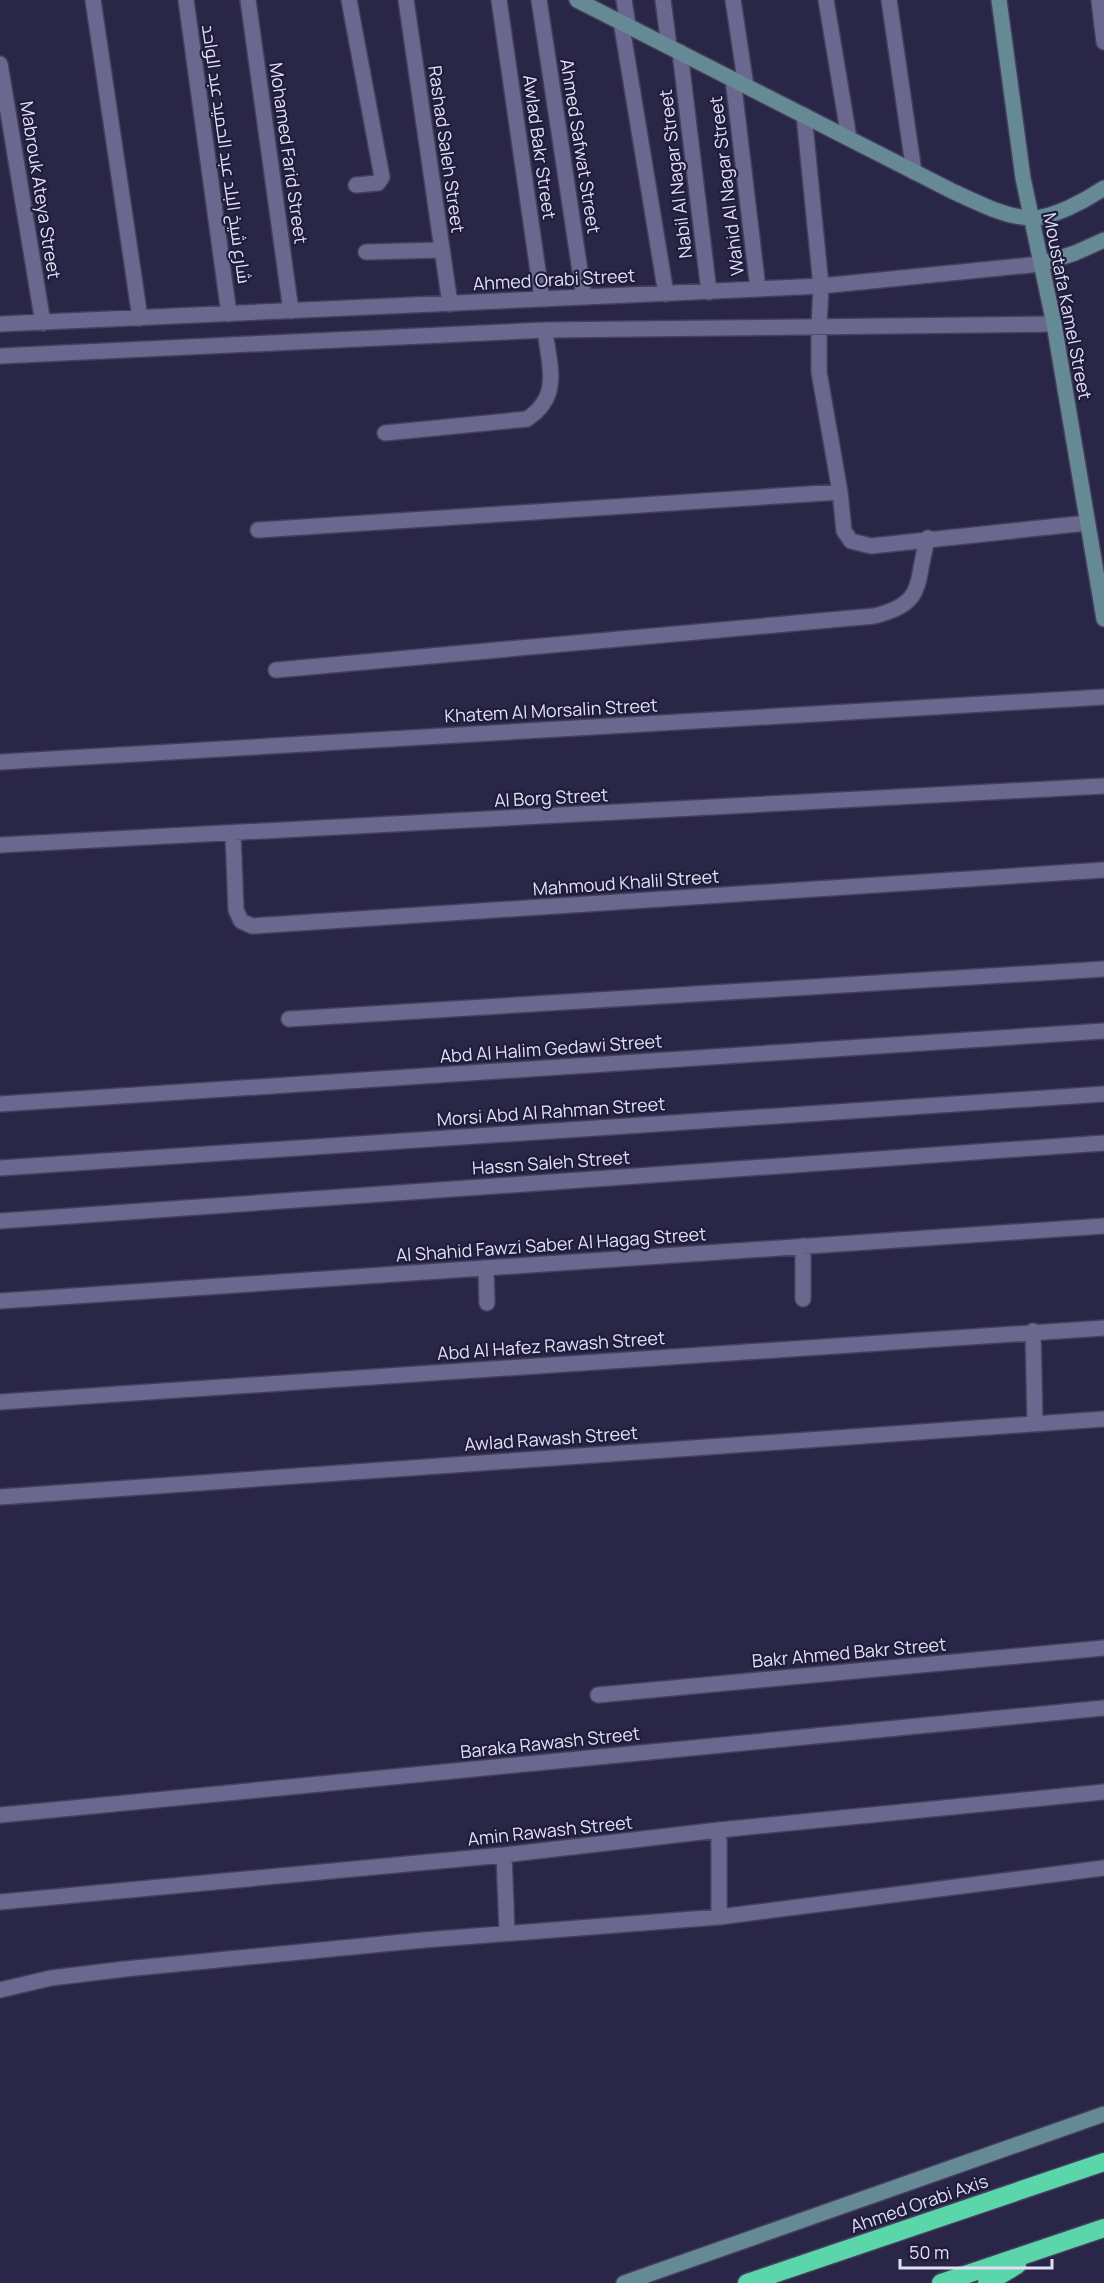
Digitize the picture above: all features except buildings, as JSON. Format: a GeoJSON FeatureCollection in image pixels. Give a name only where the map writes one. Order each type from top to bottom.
{"type":"FeatureCollection","features":[{"type":"Feature","properties":{"kind":"highway","name":"Ahmed Orabi Axis"},"geometry":{"type":"LineString","coordinates":[[747,2283],[1104,2162]]}},
{"type":"Feature","properties":{"kind":"highway"},"geometry":{"type":"LineString","coordinates":[[941,2283],[1104,2228]]}},
{"type":"Feature","properties":{"kind":"highway"},"geometry":{"type":"LineString","coordinates":[[987,2283],[1052,2245]]}},
{"type":"Feature","properties":{"kind":"street"},"geometry":{"type":"LineString","coordinates":[[93,0],[140,318]]}},
{"type":"Feature","properties":{"kind":"street","name":"شارع شيخ البلد عبد الحميد عبد الواحد"},"geometry":{"type":"LineString","coordinates":[[186,0],[229,314]]}},
{"type":"Feature","properties":{"kind":"street","name":"Mohamed Farid Street"},"geometry":{"type":"LineString","coordinates":[[248,0],[291,311]]}},
{"type":"Feature","properties":{"kind":"street"},"geometry":{"type":"LineString","coordinates":[[350,0],[382,177],[378,183],[356,185]]}},
{"type":"Feature","properties":{"kind":"street","name":"Rashad Saleh Street"},"geometry":{"type":"LineString","coordinates":[[406,0],[450,304]]}},
{"type":"Feature","properties":{"kind":"street","name":"Awlad Bakr Street"},"geometry":{"type":"LineString","coordinates":[[499,0],[542,299]]}},
{"type":"Feature","properties":{"kind":"street","name":"Ahmed Safwat Street"},"geometry":{"type":"LineString","coordinates":[[539,0],[584,297]]}},
{"type":"Feature","properties":{"kind":"street"},"geometry":{"type":"LineString","coordinates":[[577,0],[914,172],[981,204],[1013,216],[1032,219],[1090,198],[1104,188]]}},
{"type":"Feature","properties":{"kind":"street"},"geometry":{"type":"LineString","coordinates":[[624,0],[624,23],[666,294]]}},
{"type":"Feature","properties":{"kind":"street","name":"Nabil Al Nagar Street"},"geometry":{"type":"LineString","coordinates":[[663,0],[675,49],[709,292]]}},
{"type":"Feature","properties":{"kind":"street","name":"Wahid Al Nagar Street"},"geometry":{"type":"LineString","coordinates":[[733,0],[758,289]]}},
{"type":"Feature","properties":{"kind":"street"},"geometry":{"type":"LineString","coordinates":[[826,0],[849,138]]}},
{"type":"Feature","properties":{"kind":"street"},"geometry":{"type":"LineString","coordinates":[[889,0],[914,172]]}},
{"type":"Feature","properties":{"kind":"street","name":"Moustafa Kamel Street"},"geometry":{"type":"LineString","coordinates":[[999,0],[1023,178],[1054,324],[1103,612]]}},
{"type":"Feature","properties":{"kind":"street"},"geometry":{"type":"LineString","coordinates":[[1099,0],[1104,42]]}},
{"type":"Feature","properties":{"kind":"street","name":"Mabrouk Ateya Street"},"geometry":{"type":"LineString","coordinates":[[0,64],[43,323]]}},
{"type":"Feature","properties":{"kind":"street"},"geometry":{"type":"LineString","coordinates":[[804,115],[821,286],[819,372],[840,492],[844,531],[851,541],[871,546],[928,538],[1087,523]]}},
{"type":"Feature","properties":{"kind":"street","name":"Ahmed Orabi Street"},"geometry":{"type":"LineString","coordinates":[[1,321],[43,323],[821,286],[1041,264],[1075,253],[1104,240]]}},
{"type":"Feature","properties":{"kind":"street"},"geometry":{"type":"LineString","coordinates":[[366,252],[442,249]]}},
{"type":"Feature","properties":{"kind":"street"},"geometry":{"type":"LineString","coordinates":[[0,356],[546,330],[1054,324]]}},
{"type":"Feature","properties":{"kind":"street"},"geometry":{"type":"LineString","coordinates":[[385,433],[527,419],[535,414],[547,400],[551,388],[546,330]]}},
{"type":"Feature","properties":{"kind":"street"},"geometry":{"type":"LineString","coordinates":[[258,530],[840,492]]}},
{"type":"Feature","properties":{"kind":"street"},"geometry":{"type":"LineString","coordinates":[[276,670],[874,616],[905,605],[914,595],[919,585],[928,538]]}},
{"type":"Feature","properties":{"kind":"street","name":"Khatem Al Morsalin Street"},"geometry":{"type":"LineString","coordinates":[[0,762],[1104,697]]}},
{"type":"Feature","properties":{"kind":"street","name":"Al Borg Street"},"geometry":{"type":"LineString","coordinates":[[0,845],[1104,786]]}},
{"type":"Feature","properties":{"kind":"street","name":"Mahmoud Khalil Street"},"geometry":{"type":"LineString","coordinates":[[233,834],[236,910],[241,921],[252,926],[1104,870]]}},
{"type":"Feature","properties":{"kind":"street"},"geometry":{"type":"LineString","coordinates":[[289,1018],[1104,969]]}},
{"type":"Feature","properties":{"kind":"street","name":"Abd Al Halim Gedawi Street"},"geometry":{"type":"LineString","coordinates":[[0,1104],[1104,1031]]}},
{"type":"Feature","properties":{"kind":"street","name":"Morsi Abd Al Rahman Street"},"geometry":{"type":"LineString","coordinates":[[0,1168],[1104,1094]]}},
{"type":"Feature","properties":{"kind":"street","name":"Hassn Saleh Street"},"geometry":{"type":"LineString","coordinates":[[0,1221],[1104,1143]]}},
{"type":"Feature","properties":{"kind":"street","name":"Al Shahid Fawzi Saber Al Hagag Street"},"geometry":{"type":"LineString","coordinates":[[0,1301],[1104,1226]]}},
{"type":"Feature","properties":{"kind":"street"},"geometry":{"type":"LineString","coordinates":[[803,1246],[803,1299]]}},
{"type":"Feature","properties":{"kind":"street"},"geometry":{"type":"LineString","coordinates":[[486,1268],[487,1303]]}},
{"type":"Feature","properties":{"kind":"street","name":"Abd Al Hafez Rawash Street"},"geometry":{"type":"LineString","coordinates":[[0,1402],[1104,1328]]}},
{"type":"Feature","properties":{"kind":"street"},"geometry":{"type":"LineString","coordinates":[[1033,1331],[1035,1424]]}},
{"type":"Feature","properties":{"kind":"street","name":"Awlad Rawash Street"},"geometry":{"type":"LineString","coordinates":[[0,1497],[1104,1419]]}},
{"type":"Feature","properties":{"kind":"street","name":"Bakr Ahmed Bakr Street"},"geometry":{"type":"LineString","coordinates":[[598,1695],[1104,1648]]}},
{"type":"Feature","properties":{"kind":"street","name":"Baraka Rawash Street"},"geometry":{"type":"LineString","coordinates":[[0,1815],[1104,1708]]}},
{"type":"Feature","properties":{"kind":"street","name":"Amin Rawash Street"},"geometry":{"type":"LineString","coordinates":[[0,1902],[504,1855],[719,1830],[1104,1792]]}},
{"type":"Feature","properties":{"kind":"street"},"geometry":{"type":"LineString","coordinates":[[719,1830],[719,1917]]}},
{"type":"Feature","properties":{"kind":"street"},"geometry":{"type":"LineString","coordinates":[[504,1855],[507,1933]]}},
{"type":"Feature","properties":{"kind":"street"},"geometry":{"type":"LineString","coordinates":[[0,1990],[51,1978],[125,1969],[507,1933],[719,1917],[1104,1868]]}},
{"type":"Feature","properties":{"kind":"street"},"geometry":{"type":"LineString","coordinates":[[624,2283],[1104,2114]]}}]}
